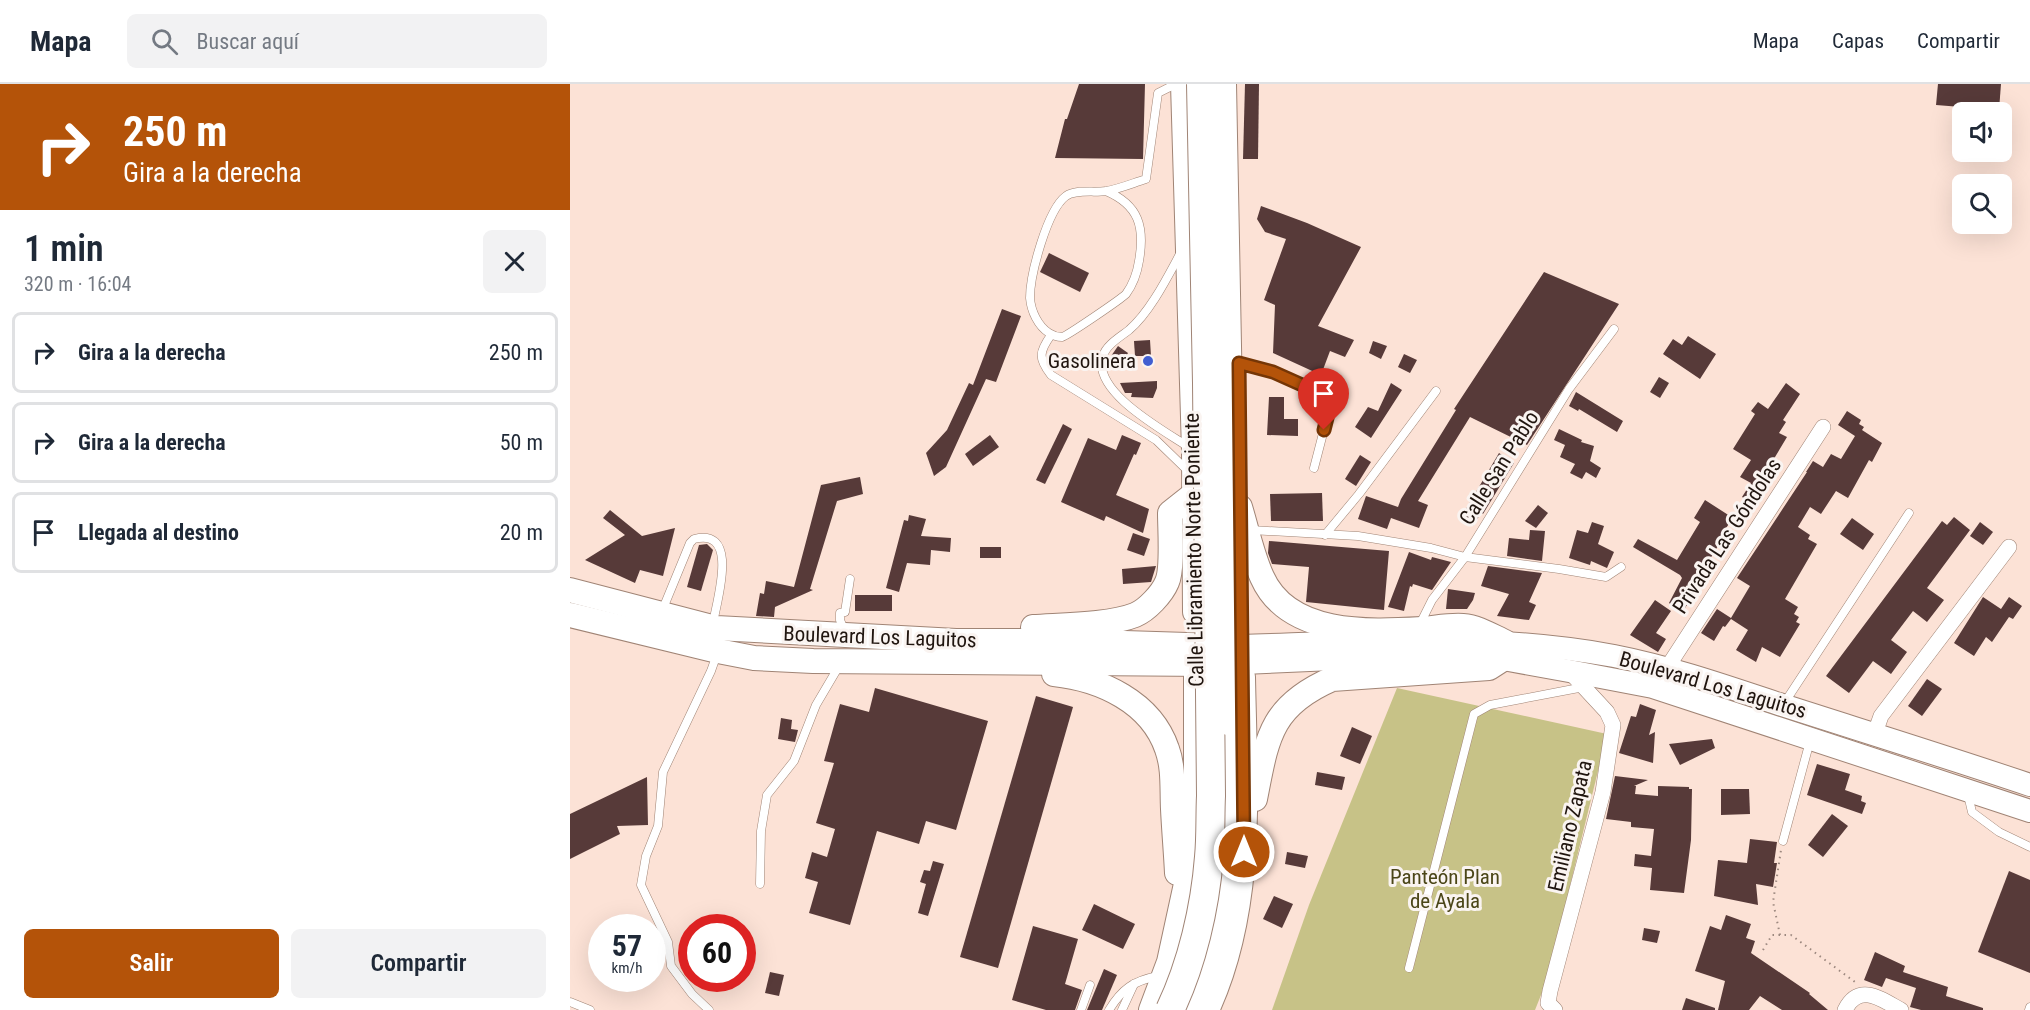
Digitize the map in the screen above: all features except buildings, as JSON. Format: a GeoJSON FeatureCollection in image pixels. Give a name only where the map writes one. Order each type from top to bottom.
{"type":"FeatureCollection","features":[{"type":"Feature","properties":{"kind":"highway","name":"Calle Libramiento Norte Poniente"},"geometry":{"type":"LineString","coordinates":[[1170,1010],[1179,990],[1203,902],[1209,856],[1211,796],[1201,84]]}},
{"type":"Feature","properties":{"kind":"highway","name":"Calle Libramiento Norte Poniente"},"geometry":{"type":"LineString","coordinates":[[1191,1010],[1220,924],[1227,876],[1230,827],[1229,721],[1232,608],[1222,84]]}},
{"type":"Feature","properties":{"kind":"main road","name":"Calle Libramiento Norte Poniente"},"geometry":{"type":"LineString","coordinates":[[1151,1010],[1165,975],[1180,916],[1189,870],[1197,804],[1194,450],[1183,84]]}},
{"type":"Feature","properties":{"kind":"main road"},"geometry":{"type":"LineString","coordinates":[[1235,84],[1244,518],[1244,852]]}},
{"type":"Feature","properties":{"kind":"main road"},"geometry":{"type":"LineString","coordinates":[[1180,916],[1177,895],[1172,771],[1167,749],[1156,727],[1140,708],[1093,681],[1069,676],[968,667],[955,652],[967,634],[1120,619],[1144,609],[1168,582],[1170,513],[1193,485]]}},
{"type":"Feature","properties":{"kind":"main road"},"geometry":{"type":"LineString","coordinates":[[1244,518],[1263,579],[1274,595],[1291,610],[1312,620],[1340,628],[1364,630],[1463,626],[1482,632],[1504,651],[1576,679],[1653,687],[2030,811]]}},
{"type":"Feature","properties":{"kind":"main road","name":"Boulevard Los Laguitos"},"geometry":{"type":"LineString","coordinates":[[570,590],[661,614],[715,636],[754,658],[842,662],[955,652]]}},
{"type":"Feature","properties":{"kind":"main road","name":"Boulevard Los Laguitos"},"geometry":{"type":"LineString","coordinates":[[570,615],[715,636],[849,636],[1010,662],[1243,654],[1401,641],[1504,651],[1612,656],[1667,668],[1875,733],[2030,785]]}},
{"type":"Feature","properties":{"kind":"main road"},"geometry":{"type":"LineString","coordinates":[[1207,1010],[1230,945],[1244,852],[1267,743],[1279,718],[1293,702],[1309,690],[1332,680],[1489,668],[1504,651]]}},
{"type":"Feature","properties":{"kind":"street","name":"Privada Las Góndolas"},"geometry":{"type":"LineString","coordinates":[[1667,668],[1823,427]]}},
{"type":"Feature","properties":{"kind":"street"},"geometry":{"type":"LineString","coordinates":[[1875,733],[1881,716],[2009,547]]}},
{"type":"Feature","properties":{"kind":"street","name":"Emiliano Zapata"},"geometry":{"type":"LineString","coordinates":[[1549,1008],[1603,792],[1612,725],[1606,712],[1576,679]]}},
{"type":"Feature","properties":{"kind":"street"},"geometry":{"type":"LineString","coordinates":[[1845,1010],[1854,998],[1862,995],[1875,995],[1900,1010]]}},
{"type":"Feature","properties":{"kind":"lane"},"geometry":{"type":"LineString","coordinates":[[1106,191],[1120,196],[1132,207],[1139,222],[1143,241],[1136,278],[1124,296],[1072,333],[1063,337],[1051,335],[1038,324],[1030,300],[1032,279],[1044,233],[1055,209],[1066,195],[1085,191],[1106,191],[1146,179],[1158,93],[1176,84]]}},
{"type":"Feature","properties":{"kind":"lane"},"geometry":{"type":"LineString","coordinates":[[1188,239],[1161,289],[1131,328],[1107,349],[1102,359],[1106,380],[1118,397],[1131,409],[1194,450]]}},
{"type":"Feature","properties":{"kind":"lane","name":"Calle San Pablo"},"geometry":{"type":"LineString","coordinates":[[1418,629],[1432,600],[1465,556],[1569,389],[1614,329]]}},
{"type":"Feature","properties":{"kind":"lane"},"geometry":{"type":"LineString","coordinates":[[1051,335],[1042,347],[1041,356],[1051,375],[1156,440],[1180,462],[1193,485]]}},
{"type":"Feature","properties":{"kind":"lane"},"geometry":{"type":"LineString","coordinates":[[1239,363],[1273,372],[1320,393],[1327,418],[1314,468]]}},
{"type":"Feature","properties":{"kind":"lane"},"geometry":{"type":"LineString","coordinates":[[1325,536],[1436,391]]}},
{"type":"Feature","properties":{"kind":"lane"},"geometry":{"type":"LineString","coordinates":[[1777,728],[1782,705],[1909,513]]}},
{"type":"Feature","properties":{"kind":"lane"},"geometry":{"type":"LineString","coordinates":[[1244,518],[1325,536],[1359,536],[1465,556],[1606,577],[1621,567]]}},
{"type":"Feature","properties":{"kind":"lane"},"geometry":{"type":"LineString","coordinates":[[661,614],[690,543],[694,539],[705,537],[715,541],[723,554],[711,671],[663,772],[658,826],[646,856],[640,885],[668,942],[671,966],[692,994],[709,1010]]}},
{"type":"Feature","properties":{"kind":"lane"},"geometry":{"type":"LineString","coordinates":[[849,636],[843,630],[840,613],[845,612],[850,579]]}},
{"type":"Feature","properties":{"kind":"lane"},"geometry":{"type":"LineString","coordinates":[[760,884],[761,831],[767,795],[794,761],[816,705],[842,662]]}},
{"type":"Feature","properties":{"kind":"lane"},"geometry":{"type":"LineString","coordinates":[[1409,968],[1474,714],[1490,705],[1576,679]]}},
{"type":"Feature","properties":{"kind":"lane"},"geometry":{"type":"LineString","coordinates":[[1783,842],[1810,740]]}},
{"type":"Feature","properties":{"kind":"lane"},"geometry":{"type":"LineString","coordinates":[[1967,791],[1972,812],[1999,832],[2030,847]]}},
{"type":"Feature","properties":{"kind":"lane"},"geometry":{"type":"LineString","coordinates":[[1109,1010],[1120,993],[1134,983],[1165,975]]}},
{"type":"Feature","properties":{"kind":"lane"},"geometry":{"type":"LineString","coordinates":[[1122,1010],[1134,983]]}},
{"type":"Feature","properties":{"kind":"lane"},"geometry":{"type":"LineString","coordinates":[[1081,1010],[1090,986]]}},
{"type":"Feature","properties":{"kind":"lane"},"geometry":{"type":"LineString","coordinates":[[570,1002],[590,1010]]}},
{"type":"Feature","properties":{"kind":"path"},"geometry":{"type":"LineString","coordinates":[[1780,935],[1773,902],[1783,842]]}},
{"type":"Feature","properties":{"kind":"path"},"geometry":{"type":"LineString","coordinates":[[1763,950],[1772,935],[1791,935],[1875,995]]}},
{"type":"Feature","properties":{"kind":"green space","name":"Panteón Plan de Ayala"},"geometry":{"type":"Polygon","coordinates":[[[1397,688],[1607,734],[1547,980],[1535,1010],[1272,1010],[1309,905],[1397,688]]]}},
{"type":"Feature","properties":{"kind":"place","name":"Gasolinera"},"geometry":{"type":"Point","coordinates":[1148,361]}},
{"type":"Feature","properties":{"kind":"route"},"geometry":{"type":"LineString","coordinates":[[1244,852],[1239,363],[1273,372],[1320,393],[1327,418],[1324,430]]}}]}
